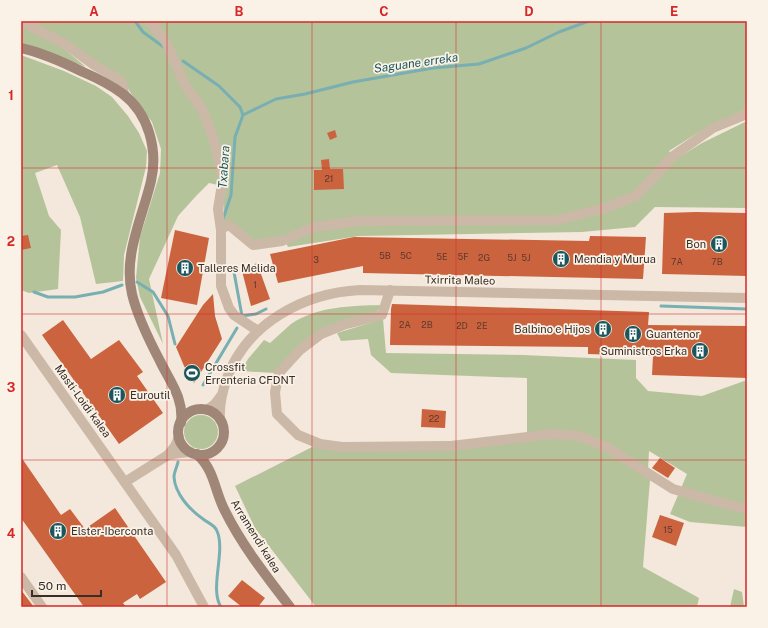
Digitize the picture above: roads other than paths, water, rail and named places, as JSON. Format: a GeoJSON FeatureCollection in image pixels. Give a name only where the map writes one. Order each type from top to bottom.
{"type":"FeatureCollection","features":[{"type":"Feature","properties":{"kind":"street"},"geometry":{"type":"LineString","coordinates":[[150,21],[166,42],[185,85],[202,109],[213,138],[223,178],[218,209],[221,230],[221,286],[229,308],[234,315],[258,331]]}},
{"type":"Feature","properties":{"kind":"street"},"geometry":{"type":"LineString","coordinates":[[21,22],[65,44],[94,66],[120,80],[123,86],[124,95]]}},
{"type":"Feature","properties":{"kind":"street"},"geometry":{"type":"LineString","coordinates":[[21,48],[38,52],[70,65],[110,85],[124,95],[137,108],[146,124],[152,141],[154,160],[151,181],[133,242],[129,276],[132,294],[138,312],[159,359],[177,393],[181,408],[181,423]]}},
{"type":"Feature","properties":{"kind":"street"},"geometry":{"type":"LineString","coordinates":[[221,230],[229,225],[254,245],[282,241],[314,227],[359,221],[557,220],[602,209],[636,196],[673,156],[713,128],[747,114]]}},
{"type":"Feature","properties":{"kind":"street","name":"Txirrita Maleo"},"geometry":{"type":"LineString","coordinates":[[220,420],[221,396],[230,370],[244,347],[258,331],[273,319],[290,308],[321,296],[347,290],[390,290],[747,298]]}},
{"type":"Feature","properties":{"kind":"street"},"geometry":{"type":"LineString","coordinates":[[390,290],[382,315],[344,325],[321,334],[300,350],[279,374],[275,392],[277,414],[298,435],[320,444],[342,447],[451,446],[554,434],[579,436],[608,448],[673,489],[747,509]]}},
{"type":"Feature","properties":{"kind":"street","name":"Masti-Loidi kalea"},"geometry":{"type":"LineString","coordinates":[[21,335],[176,554],[204,607]]}},
{"type":"Feature","properties":{"kind":"street"},"geometry":{"type":"LineString","coordinates":[[177,393],[196,410]]}},
{"type":"Feature","properties":{"kind":"street","name":"Txirrita Maleo"},"geometry":{"type":"LineString","coordinates":[[207,410],[215,404],[221,396]]}},
{"type":"Feature","properties":{"kind":"street"},"geometry":{"type":"LineString","coordinates":[[196,410],[207,410],[217,416],[223,427],[224,434],[213,460],[211,473],[205,463],[183,446],[179,437],[179,430],[184,417],[196,410]]}},
{"type":"Feature","properties":{"kind":"street"},"geometry":{"type":"LineString","coordinates":[[125,482],[168,455],[175,446],[179,437]]}},
{"type":"Feature","properties":{"kind":"street"},"geometry":{"type":"LineString","coordinates":[[168,455],[194,453],[205,454],[212,452],[218,447]]}},
{"type":"Feature","properties":{"kind":"street","name":"Arramendi kalea"},"geometry":{"type":"LineString","coordinates":[[211,473],[224,510],[258,564],[290,607]]}},
{"type":"Feature","properties":{"kind":"street"},"geometry":{"type":"LineString","coordinates":[[21,577],[42,607]]}},
{"type":"Feature","properties":{"kind":"waterway"},"geometry":{"type":"LineString","coordinates":[[135,21],[143,32],[165,48]]}},
{"type":"Feature","properties":{"kind":"waterway","name":"Saguane erreka"},"geometry":{"type":"LineString","coordinates":[[243,115],[276,99],[305,94],[353,82],[433,68],[479,64],[526,48],[559,32],[589,21]]}},
{"type":"Feature","properties":{"kind":"waterway"},"geometry":{"type":"LineString","coordinates":[[183,61],[219,86],[240,107],[243,115]]}},
{"type":"Feature","properties":{"kind":"waterway","name":"Txabara"},"geometry":{"type":"LineString","coordinates":[[223,219],[231,195],[235,137],[243,115]]}},
{"type":"Feature","properties":{"kind":"waterway"},"geometry":{"type":"LineString","coordinates":[[234,272],[242,316],[256,314],[266,309]]}},
{"type":"Feature","properties":{"kind":"waterway"},"geometry":{"type":"LineString","coordinates":[[137,282],[153,292],[168,316],[175,344]]}},
{"type":"Feature","properties":{"kind":"waterway"},"geometry":{"type":"LineString","coordinates":[[34,292],[48,297],[75,297],[103,292],[122,285]]}},
{"type":"Feature","properties":{"kind":"waterway"},"geometry":{"type":"LineString","coordinates":[[661,306],[747,309]]}},
{"type":"Feature","properties":{"kind":"waterway"},"geometry":{"type":"LineString","coordinates":[[203,385],[237,328]]}},
{"type":"Feature","properties":{"kind":"waterway"},"geometry":{"type":"LineString","coordinates":[[178,462],[174,477],[180,495],[193,511],[213,526],[217,531],[220,549],[217,590],[221,607]]}},
{"type":"Feature","properties":{"kind":"place","name":"Bon"},"geometry":{"type":"Point","coordinates":[719,244]}},
{"type":"Feature","properties":{"kind":"place","name":"Mendia y Murua"},"geometry":{"type":"Point","coordinates":[561,259]}},
{"type":"Feature","properties":{"kind":"place","name":"Talleres Melida"},"geometry":{"type":"Point","coordinates":[185,268]}},
{"type":"Feature","properties":{"kind":"place","name":"Balbino e Hijos"},"geometry":{"type":"Point","coordinates":[603,329]}},
{"type":"Feature","properties":{"kind":"place","name":"Guantenor"},"geometry":{"type":"Point","coordinates":[633,334]}},
{"type":"Feature","properties":{"kind":"place","name":"Suministros Erka"},"geometry":{"type":"Point","coordinates":[700,351]}},
{"type":"Feature","properties":{"kind":"place","name":"Crossfit Errenteria CFDNT"},"geometry":{"type":"Point","coordinates":[192,373]}},
{"type":"Feature","properties":{"kind":"place","name":"Euroutil"},"geometry":{"type":"Point","coordinates":[117,395]}},
{"type":"Feature","properties":{"kind":"place","name":"Elster-Iberconta"},"geometry":{"type":"Point","coordinates":[58,531]}}]}
